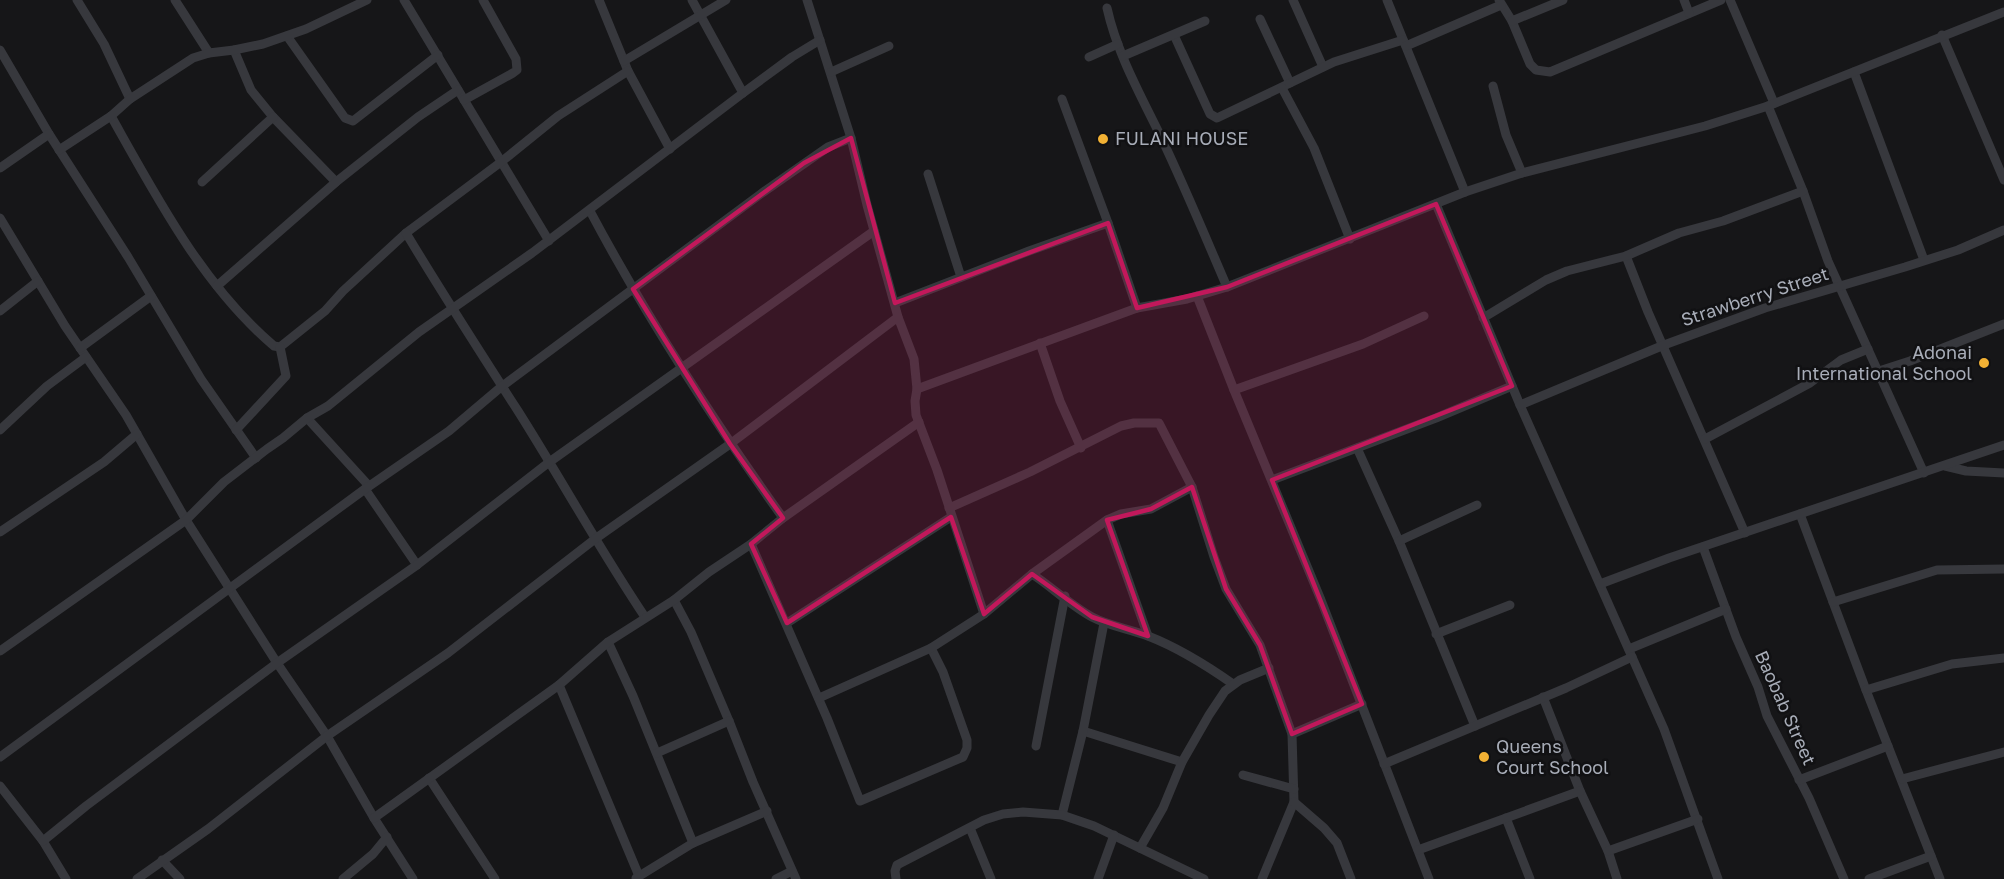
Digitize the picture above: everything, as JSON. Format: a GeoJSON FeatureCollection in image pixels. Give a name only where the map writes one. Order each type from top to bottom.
{"type":"FeatureCollection","features":[{"type":"Feature","properties":{"kind":"street"},"geometry":{"type":"LineString","coordinates":[[77,0],[104,44],[130,99]]}},
{"type":"Feature","properties":{"kind":"street"},"geometry":{"type":"LineString","coordinates":[[175,0],[209,53]]}},
{"type":"Feature","properties":{"kind":"street"},"geometry":{"type":"LineString","coordinates":[[59,150],[111,116],[130,99],[193,58],[262,44],[287,36],[367,0]]}},
{"type":"Feature","properties":{"kind":"street"},"geometry":{"type":"LineString","coordinates":[[405,0],[549,241]]}},
{"type":"Feature","properties":{"kind":"street"},"geometry":{"type":"LineString","coordinates":[[464,100],[517,70],[516,59],[483,0]]}},
{"type":"Feature","properties":{"kind":"street"},"geometry":{"type":"LineString","coordinates":[[599,0],[628,71],[670,149]]}},
{"type":"Feature","properties":{"kind":"street"},"geometry":{"type":"LineString","coordinates":[[692,0],[743,93]]}},
{"type":"Feature","properties":{"kind":"street"},"geometry":{"type":"LineString","coordinates":[[624,61],[726,0]]}},
{"type":"Feature","properties":{"kind":"street"},"geometry":{"type":"LineString","coordinates":[[807,0],[851,138],[859,177],[898,317],[914,359],[917,389],[915,409],[938,470],[984,614]]}},
{"type":"Feature","properties":{"kind":"street"},"geometry":{"type":"LineString","coordinates":[[1293,0],[1323,67]]}},
{"type":"Feature","properties":{"kind":"street"},"geometry":{"type":"LineString","coordinates":[[1387,0],[1465,192]]}},
{"type":"Feature","properties":{"kind":"street"},"geometry":{"type":"LineString","coordinates":[[1512,21],[1563,0]]}},
{"type":"Feature","properties":{"kind":"street"},"geometry":{"type":"LineString","coordinates":[[1684,0],[1689,13]]}},
{"type":"Feature","properties":{"kind":"street"},"geometry":{"type":"LineString","coordinates":[[1174,35],[1213,117],[1217,118],[1323,67],[1404,43],[1500,2],[1512,21],[1530,64],[1536,70],[1550,72],[1721,0]]}},
{"type":"Feature","properties":{"kind":"street"},"geometry":{"type":"LineString","coordinates":[[1730,0],[1771,104],[1818,238],[1924,473]]}},
{"type":"Feature","properties":{"kind":"street"},"geometry":{"type":"LineString","coordinates":[[1107,8],[1123,56],[1188,194],[1227,287]]}},
{"type":"Feature","properties":{"kind":"street"},"geometry":{"type":"LineString","coordinates":[[917,389],[1137,309],[1227,287],[1465,192],[1521,173],[1705,126],[1771,104],[2004,12]]}},
{"type":"Feature","properties":{"kind":"street"},"geometry":{"type":"LineString","coordinates":[[1260,19],[1350,238]]}},
{"type":"Feature","properties":{"kind":"street"},"geometry":{"type":"LineString","coordinates":[[1123,56],[1205,21]]}},
{"type":"Feature","properties":{"kind":"street"},"geometry":{"type":"LineString","coordinates":[[1942,35],[2004,180]]}},
{"type":"Feature","properties":{"kind":"street"},"geometry":{"type":"LineString","coordinates":[[287,36],[345,118],[353,121],[438,55]]}},
{"type":"Feature","properties":{"kind":"street"},"geometry":{"type":"LineString","coordinates":[[0,651],[186,520],[224,482],[307,418],[328,406],[451,309],[590,211],[743,93],[820,40]]}},
{"type":"Feature","properties":{"kind":"street"},"geometry":{"type":"LineString","coordinates":[[1089,57],[1119,44]]}},
{"type":"Feature","properties":{"kind":"street"},"geometry":{"type":"LineString","coordinates":[[831,72],[889,46]]}},
{"type":"Feature","properties":{"kind":"street"},"geometry":{"type":"LineString","coordinates":[[234,50],[251,90],[273,117],[336,182]]}},
{"type":"Feature","properties":{"kind":"street"},"geometry":{"type":"LineString","coordinates":[[0,51],[201,379],[256,458]]}},
{"type":"Feature","properties":{"kind":"street"},"geometry":{"type":"LineString","coordinates":[[111,116],[146,177],[217,286],[238,312],[274,346],[280,347],[325,310],[406,233],[558,116],[628,71]]}},
{"type":"Feature","properties":{"kind":"street"},"geometry":{"type":"LineString","coordinates":[[1854,72],[1924,260]]}},
{"type":"Feature","properties":{"kind":"street"},"geometry":{"type":"LineString","coordinates":[[1493,86],[1506,135],[1521,173]]}},
{"type":"Feature","properties":{"kind":"street"},"geometry":{"type":"LineString","coordinates":[[217,286],[336,182],[418,117],[458,90]]}},
{"type":"Feature","properties":{"kind":"street"},"geometry":{"type":"LineString","coordinates":[[1062,99],[1137,309]]}},
{"type":"Feature","properties":{"kind":"street"},"geometry":{"type":"LineString","coordinates":[[202,182],[273,117]]}},
{"type":"Feature","properties":{"kind":"street"},"geometry":{"type":"LineString","coordinates":[[0,168],[49,134]]}},
{"type":"Feature","properties":{"kind":"street"},"geometry":{"type":"LineString","coordinates":[[0,757],[367,488],[450,431],[501,387],[804,163],[828,147],[851,138]]}},
{"type":"Feature","properties":{"kind":"street"},"geometry":{"type":"LineString","coordinates":[[928,174],[961,277]]}},
{"type":"Feature","properties":{"kind":"street"},"geometry":{"type":"LineString","coordinates":[[1483,318],[1546,280],[1589,264],[1626,256],[1679,233],[1746,213],[1803,191]]}},
{"type":"Feature","properties":{"kind":"street"},"geometry":{"type":"LineString","coordinates":[[1436,204],[1520,405],[1664,729],[1718,879]]}},
{"type":"Feature","properties":{"kind":"street"},"geometry":{"type":"LineString","coordinates":[[590,211],[633,289],[729,444],[783,519]]}},
{"type":"Feature","properties":{"kind":"street"},"geometry":{"type":"LineString","coordinates":[[0,218],[80,348],[111,391],[186,520],[230,590],[327,736],[413,879]]}},
{"type":"Feature","properties":{"kind":"street"},"geometry":{"type":"LineString","coordinates":[[895,303],[1108,223]]}},
{"type":"Feature","properties":{"kind":"street","name":"Strawberry Street"},"geometry":{"type":"LineString","coordinates":[[1520,405],[1664,345],[1796,297],[1878,276],[1958,250],[2004,230]]}},
{"type":"Feature","properties":{"kind":"street"},"geometry":{"type":"LineString","coordinates":[[43,841],[86,806],[277,663],[417,565],[548,463],[874,231]]}},
{"type":"Feature","properties":{"kind":"street"},"geometry":{"type":"LineString","coordinates":[[406,233],[451,309],[645,617]]}},
{"type":"Feature","properties":{"kind":"street"},"geometry":{"type":"LineString","coordinates":[[1626,256],[1648,312],[1745,533]]}},
{"type":"Feature","properties":{"kind":"street"},"geometry":{"type":"LineString","coordinates":[[0,311],[38,281]]}},
{"type":"Feature","properties":{"kind":"street"},"geometry":{"type":"LineString","coordinates":[[80,348],[151,296]]}},
{"type":"Feature","properties":{"kind":"street"},"geometry":{"type":"LineString","coordinates":[[1197,296],[1362,704],[1429,879]]}},
{"type":"Feature","properties":{"kind":"street"},"geometry":{"type":"LineString","coordinates":[[1234,390],[1363,344],[1424,316]]}},
{"type":"Feature","properties":{"kind":"street"},"geometry":{"type":"LineString","coordinates":[[137,879],[208,829],[327,736],[448,653],[595,539],[729,444],[898,317]]}},
{"type":"Feature","properties":{"kind":"street"},"geometry":{"type":"LineString","coordinates":[[1879,371],[2004,324]]}},
{"type":"Feature","properties":{"kind":"street"},"geometry":{"type":"LineString","coordinates":[[1040,343],[1060,401],[1081,448]]}},
{"type":"Feature","properties":{"kind":"street"},"geometry":{"type":"LineString","coordinates":[[236,430],[286,376],[280,347]]}},
{"type":"Feature","properties":{"kind":"street"},"geometry":{"type":"LineString","coordinates":[[1705,439],[1810,383],[1841,360],[1868,349]]}},
{"type":"Feature","properties":{"kind":"street"},"geometry":{"type":"LineString","coordinates":[[0,430],[47,386],[86,357]]}},
{"type":"Feature","properties":{"kind":"street"},"geometry":{"type":"LineString","coordinates":[[1272,480],[1512,386]]}},
{"type":"Feature","properties":{"kind":"street"},"geometry":{"type":"LineString","coordinates":[[307,418],[367,488],[417,565]]}},
{"type":"Feature","properties":{"kind":"street"},"geometry":{"type":"LineString","coordinates":[[375,818],[559,685],[608,642],[674,600],[709,572],[919,422]]}},
{"type":"Feature","properties":{"kind":"street"},"geometry":{"type":"LineString","coordinates":[[787,623],[950,512],[1126,424],[1159,423],[1192,486],[1226,589],[1260,645],[1292,734],[1294,802],[1262,879]]}},
{"type":"Feature","properties":{"kind":"street"},"geometry":{"type":"LineString","coordinates":[[0,532],[104,462],[137,434]]}},
{"type":"Feature","properties":{"kind":"street"},"geometry":{"type":"LineString","coordinates":[[1600,584],[2004,445]]}},
{"type":"Feature","properties":{"kind":"street"},"geometry":{"type":"LineString","coordinates":[[1357,448],[1399,541],[1475,726]]}},
{"type":"Feature","properties":{"kind":"street"},"geometry":{"type":"LineString","coordinates":[[1945,466],[1966,471],[2004,474]]}},
{"type":"Feature","properties":{"kind":"street"},"geometry":{"type":"LineString","coordinates":[[819,698],[931,648],[984,614],[1032,574],[1107,520],[1121,514],[1151,509],[1192,486]]}},
{"type":"Feature","properties":{"kind":"street"},"geometry":{"type":"LineString","coordinates":[[1399,541],[1477,505]]}},
{"type":"Feature","properties":{"kind":"street"},"geometry":{"type":"LineString","coordinates":[[1800,514],[1940,879]]}},
{"type":"Feature","properties":{"kind":"street"},"geometry":{"type":"LineString","coordinates":[[1107,520],[1148,636]]}},
{"type":"Feature","properties":{"kind":"street"},"geometry":{"type":"LineString","coordinates":[[751,544],[819,698],[860,801],[963,757],[967,748],[967,740],[943,672],[931,648]]}},
{"type":"Feature","properties":{"kind":"street","name":"Baobab Street"},"geometry":{"type":"LineString","coordinates":[[1703,547],[1770,722],[1844,879]]}},
{"type":"Feature","properties":{"kind":"street"},"geometry":{"type":"LineString","coordinates":[[1833,602],[1937,570],[2004,569]]}},
{"type":"Feature","properties":{"kind":"street"},"geometry":{"type":"LineString","coordinates":[[1032,574],[1078,609],[1104,623],[1148,636],[1186,653],[1206,664],[1233,684]]}},
{"type":"Feature","properties":{"kind":"street"},"geometry":{"type":"LineString","coordinates":[[1036,746],[1065,597]]}},
{"type":"Feature","properties":{"kind":"street"},"geometry":{"type":"LineString","coordinates":[[674,600],[687,624],[794,875],[776,879]]}},
{"type":"Feature","properties":{"kind":"street"},"geometry":{"type":"LineString","coordinates":[[1436,634],[1510,605]]}},
{"type":"Feature","properties":{"kind":"street"},"geometry":{"type":"LineString","coordinates":[[1384,764],[1543,697],[1726,609]]}},
{"type":"Feature","properties":{"kind":"street"},"geometry":{"type":"LineString","coordinates":[[1062,815],[1083,731],[1104,623]]}},
{"type":"Feature","properties":{"kind":"street"},"geometry":{"type":"LineString","coordinates":[[608,642],[657,753],[693,843]]}},
{"type":"Feature","properties":{"kind":"street"},"geometry":{"type":"LineString","coordinates":[[1866,690],[1952,664],[2004,658]]}},
{"type":"Feature","properties":{"kind":"street"},"geometry":{"type":"LineString","coordinates":[[1140,848],[1163,808],[1182,762],[1225,691],[1233,684],[1269,669]]}},
{"type":"Feature","properties":{"kind":"street"},"geometry":{"type":"LineString","coordinates":[[559,685],[636,877],[693,843],[767,811]]}},
{"type":"Feature","properties":{"kind":"street"},"geometry":{"type":"LineString","coordinates":[[1543,697],[1580,791],[1608,851],[1617,879]]}},
{"type":"Feature","properties":{"kind":"street"},"geometry":{"type":"LineString","coordinates":[[1292,734],[1362,704]]}},
{"type":"Feature","properties":{"kind":"street"},"geometry":{"type":"LineString","coordinates":[[657,753],[729,721]]}},
{"type":"Feature","properties":{"kind":"street"},"geometry":{"type":"LineString","coordinates":[[1083,731],[1182,762]]}},
{"type":"Feature","properties":{"kind":"street"},"geometry":{"type":"LineString","coordinates":[[1799,780],[1888,746]]}},
{"type":"Feature","properties":{"kind":"street"},"geometry":{"type":"LineString","coordinates":[[1902,779],[2004,752]]}},
{"type":"Feature","properties":{"kind":"street"},"geometry":{"type":"LineString","coordinates":[[1243,774],[1294,789]]}},
{"type":"Feature","properties":{"kind":"street"},"geometry":{"type":"LineString","coordinates":[[429,778],[495,879]]}},
{"type":"Feature","properties":{"kind":"street"},"geometry":{"type":"LineString","coordinates":[[0,786],[43,841],[66,879]]}},
{"type":"Feature","properties":{"kind":"street"},"geometry":{"type":"LineString","coordinates":[[1418,850],[1580,791]]}},
{"type":"Feature","properties":{"kind":"street"},"geometry":{"type":"LineString","coordinates":[[1294,802],[1324,828],[1337,843],[1351,879]]}},
{"type":"Feature","properties":{"kind":"street"},"geometry":{"type":"LineString","coordinates":[[896,879],[897,865],[984,820],[1003,814],[1023,812],[1062,815],[1094,826],[1202,879]]}},
{"type":"Feature","properties":{"kind":"street"},"geometry":{"type":"LineString","coordinates":[[1506,818],[1530,879]]}},
{"type":"Feature","properties":{"kind":"street"},"geometry":{"type":"LineString","coordinates":[[1608,851],[1698,819]]}},
{"type":"Feature","properties":{"kind":"street"},"geometry":{"type":"LineString","coordinates":[[970,828],[991,879]]}},
{"type":"Feature","properties":{"kind":"street"},"geometry":{"type":"LineString","coordinates":[[1098,879],[1114,835]]}},
{"type":"Feature","properties":{"kind":"street"},"geometry":{"type":"LineString","coordinates":[[343,879],[373,854],[387,837]]}},
{"type":"Feature","properties":{"kind":"street"},"geometry":{"type":"LineString","coordinates":[[1869,879],[1930,856]]}},
{"type":"Feature","properties":{"kind":"street"},"geometry":{"type":"LineString","coordinates":[[162,860],[180,879]]}},
{"type":"Feature","properties":{"kind":"highlighted area"},"geometry":{"type":"Polygon","coordinates":[[[851,138],[895,303],[1108,223],[1137,308],[1227,287],[1436,204],[1512,386],[1272,480],[1362,704],[1292,734],[1260,645],[1226,589],[1192,487],[1151,509],[1107,520],[1148,636],[1092,617],[1032,574],[984,614],[951,517],[787,623],[751,544],[783,518],[730,444],[633,289],[804,163],[851,138]]]}},
{"type":"Feature","properties":{"kind":"place","name":"FULANI HOUSE"},"geometry":{"type":"Point","coordinates":[1103,139]}},
{"type":"Feature","properties":{"kind":"place","name":"Adonai International School"},"geometry":{"type":"Point","coordinates":[1984,363]}},
{"type":"Feature","properties":{"kind":"place","name":"Queens Court School"},"geometry":{"type":"Point","coordinates":[1484,757]}}]}
